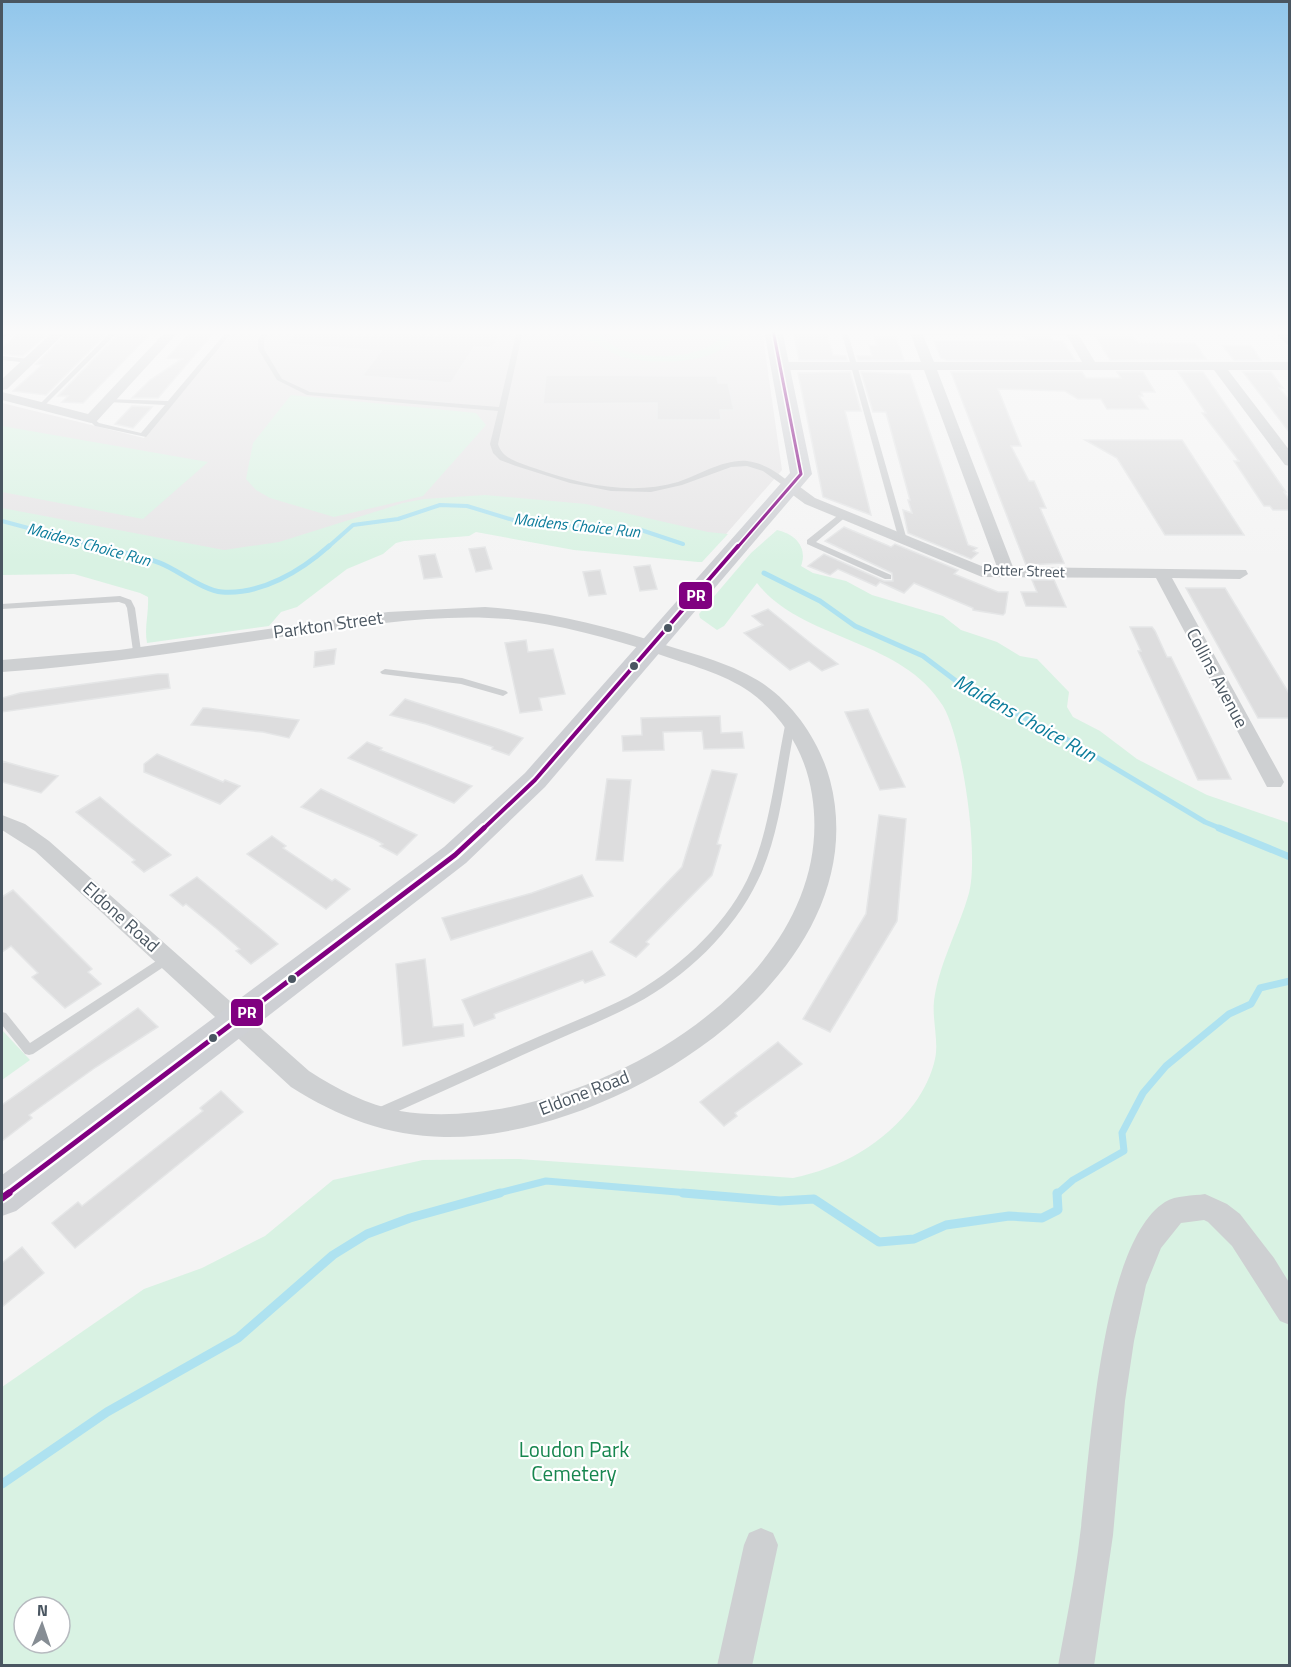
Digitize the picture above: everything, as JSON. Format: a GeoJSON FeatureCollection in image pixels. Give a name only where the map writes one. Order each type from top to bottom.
{"type":"FeatureCollection","features":[{"type":"Feature","properties":{"kind":"street"},"geometry":{"type":"LineString","coordinates":[[48,408],[91,418],[101,408]]}},
{"type":"Feature","properties":{"kind":"street"},"geometry":{"type":"LineString","coordinates":[[2,1198],[455,855],[535,780],[801,474],[788,408]]}},
{"type":"Feature","properties":{"kind":"street"},"geometry":{"type":"LineString","coordinates":[[944,408],[1007,572]]}},
{"type":"Feature","properties":{"kind":"street"},"geometry":{"type":"LineString","coordinates":[[1249,408],[1290,462]]}},
{"type":"Feature","properties":{"kind":"street","name":"Potter Street"},"geometry":{"type":"LineString","coordinates":[[791,487],[810,501],[972,569],[1007,572],[1240,574]]}},
{"type":"Feature","properties":{"kind":"street","name":"Collins Avenue"},"geometry":{"type":"LineString","coordinates":[[1161,573],[1274,782]]}},
{"type":"Feature","properties":{"kind":"street","name":"Parkton Street"},"geometry":{"type":"LineString","coordinates":[[2,666],[137,651],[381,618],[453,612],[546,619],[591,628],[651,646]]}},
{"type":"Feature","properties":{"kind":"street","name":"Eldone Road"},"geometry":{"type":"LineString","coordinates":[[2,822],[18,829],[42,846],[300,1079],[334,1102],[374,1116],[405,1123],[446,1125],[502,1120],[560,1106],[609,1086],[658,1061],[706,1031],[744,999],[776,961],[814,895],[823,858],[827,826],[817,768],[806,742],[791,721],[768,697],[747,682],[651,646]]}},
{"type":"Feature","properties":{"kind":"street"},"geometry":{"type":"LineString","coordinates":[[1076,1665],[1097,1535],[1117,1346],[1128,1293],[1150,1238],[1171,1213],[1186,1206],[1205,1207],[1221,1215],[1241,1236],[1290,1311]]}},
{"type":"Feature","properties":{"kind":"street"},"geometry":{"type":"LineString","coordinates":[[734,1665],[761,1545]]}},
{"type":"Feature","properties":{"kind":"lane"},"geometry":{"type":"LineString","coordinates":[[91,418],[97,425],[143,435],[166,408]]}},
{"type":"Feature","properties":{"kind":"lane"},"geometry":{"type":"LineString","coordinates":[[486,408],[501,409],[494,444],[496,451],[503,458],[518,465],[570,480],[644,491],[690,480],[718,468],[744,463],[770,472],[791,487]]}},
{"type":"Feature","properties":{"kind":"lane"},"geometry":{"type":"LineString","coordinates":[[866,408],[903,540]]}},
{"type":"Feature","properties":{"kind":"lane"},"geometry":{"type":"LineString","coordinates":[[844,515],[810,542],[888,577]]}},
{"type":"Feature","properties":{"kind":"lane"},"geometry":{"type":"LineString","coordinates":[[2,607],[120,599],[128,602],[131,608],[137,651]]}},
{"type":"Feature","properties":{"kind":"lane"},"geometry":{"type":"LineString","coordinates":[[385,672],[462,681],[503,693]]}},
{"type":"Feature","properties":{"kind":"lane"},"geometry":{"type":"LineString","coordinates":[[374,1116],[632,1000],[659,984],[693,957],[721,927],[745,895],[762,857],[791,721]]}},
{"type":"Feature","properties":{"kind":"lane"},"geometry":{"type":"LineString","coordinates":[[2,1017],[29,1050],[167,959]]}},
{"type":"Feature","properties":{"kind":"shaded area"},"geometry":{"type":"Polygon","coordinates":[[[2,408],[21,408],[144,438],[169,408],[773,408],[782,470],[713,549],[482,499],[237,558],[2,514],[2,408]]]}},
{"type":"Feature","properties":{"kind":"green space"},"geometry":{"type":"Polygon","coordinates":[[[281,408],[422,408],[476,413],[486,425],[423,496],[334,517],[270,498],[256,490],[246,479],[253,443],[281,408]]]}},
{"type":"Feature","properties":{"kind":"green space"},"geometry":{"type":"Polygon","coordinates":[[[2,426],[208,462],[143,519],[2,492],[2,426]]]}},
{"type":"Feature","properties":{"kind":"green space"},"geometry":{"type":"Polygon","coordinates":[[[485,495],[586,504],[708,532],[728,534],[702,562],[574,550],[476,532],[469,536],[404,541],[396,543],[383,554],[347,569],[297,607],[281,612],[269,626],[147,643],[148,597],[140,593],[74,574],[2,575],[2,508],[224,550],[279,542],[403,503],[424,499],[485,495]]]}},
{"type":"Feature","properties":{"kind":"green space","name":"Loudon Park Cemetery"},"geometry":{"type":"Polygon","coordinates":[[[777,530],[783,532],[798,542],[803,553],[801,566],[813,573],[846,581],[872,595],[943,616],[961,630],[997,642],[1020,656],[1037,659],[1069,692],[1067,707],[1073,717],[1100,731],[1137,759],[1207,795],[1289,823],[1289,1665],[2,1666],[2,1387],[144,1289],[202,1268],[265,1236],[333,1180],[423,1160],[519,1159],[793,1178],[828,1168],[860,1152],[889,1131],[917,1099],[929,1077],[935,1059],[934,1001],[945,960],[969,893],[972,875],[970,826],[963,770],[957,744],[943,706],[925,684],[903,666],[878,652],[799,617],[776,602],[757,583],[724,626],[717,630],[700,618],[699,614],[751,553],[777,530]]]}},
{"type":"Feature","properties":{"kind":"green space"},"geometry":{"type":"Polygon","coordinates":[[[2,1030],[30,1060],[2,1080],[2,1030]]]}},
{"type":"Feature","properties":{"kind":"building"},"geometry":{"type":"Polygon","coordinates":[[[130,408],[151,408],[133,428],[115,424],[130,408]]]}},
{"type":"Feature","properties":{"kind":"building"},"geometry":{"type":"Polygon","coordinates":[[[657,408],[734,408],[734,410],[720,410],[721,420],[657,420],[657,408]]]}},
{"type":"Feature","properties":{"kind":"building"},"geometry":{"type":"Polygon","coordinates":[[[805,408],[860,408],[861,411],[845,411],[871,515],[823,497],[805,408]]]}},
{"type":"Feature","properties":{"kind":"building"},"geometry":{"type":"Polygon","coordinates":[[[872,408],[921,408],[968,545],[977,548],[973,551],[978,553],[971,559],[908,533],[903,510],[912,513],[908,500],[910,500],[886,412],[873,412],[872,408]]]}},
{"type":"Feature","properties":{"kind":"building"},"geometry":{"type":"Polygon","coordinates":[[[965,408],[1006,408],[1021,446],[1011,446],[1029,481],[1034,481],[1046,508],[1040,508],[1064,563],[1026,565],[965,408]]]}},
{"type":"Feature","properties":{"kind":"building"},"geometry":{"type":"Polygon","coordinates":[[[1106,408],[1148,409],[1107,409],[1106,408]]]}},
{"type":"Feature","properties":{"kind":"building"},"geometry":{"type":"Polygon","coordinates":[[[1202,408],[1228,408],[1286,492],[1284,492],[1290,501],[1290,510],[1273,510],[1270,506],[1264,506],[1234,461],[1239,461],[1202,413],[1206,413],[1202,408]]]}},
{"type":"Feature","properties":{"kind":"building"},"geometry":{"type":"Polygon","coordinates":[[[1271,408],[1290,408],[1290,433],[1271,408]]]}},
{"type":"Feature","properties":{"kind":"building"},"geometry":{"type":"Polygon","coordinates":[[[1085,440],[1182,440],[1244,535],[1165,535],[1117,458],[1085,440]]]}},
{"type":"Feature","properties":{"kind":"building"},"geometry":{"type":"Polygon","coordinates":[[[844,527],[891,547],[895,544],[958,570],[954,574],[998,592],[1008,592],[1005,613],[1003,615],[973,610],[973,608],[914,583],[904,593],[880,582],[876,586],[838,569],[830,575],[808,566],[824,554],[884,581],[893,581],[892,573],[825,541],[844,527]]]}},
{"type":"Feature","properties":{"kind":"building"},"geometry":{"type":"Polygon","coordinates":[[[485,547],[492,569],[476,572],[469,549],[485,547]]]}},
{"type":"Feature","properties":{"kind":"building"},"geometry":{"type":"Polygon","coordinates":[[[435,554],[442,577],[424,579],[419,556],[435,554]]]}},
{"type":"Feature","properties":{"kind":"building"},"geometry":{"type":"Polygon","coordinates":[[[650,565],[657,589],[640,591],[634,567],[650,565]]]}},
{"type":"Feature","properties":{"kind":"building"},"geometry":{"type":"Polygon","coordinates":[[[600,570],[606,594],[589,596],[583,572],[600,570]]]}},
{"type":"Feature","properties":{"kind":"building"},"geometry":{"type":"Polygon","coordinates":[[[1032,580],[1054,580],[1066,607],[1026,606],[1021,592],[1037,592],[1032,580]]]}},
{"type":"Feature","properties":{"kind":"building"},"geometry":{"type":"Polygon","coordinates":[[[1186,588],[1225,588],[1290,695],[1290,718],[1258,718],[1186,588]]]}},
{"type":"Feature","properties":{"kind":"building"},"geometry":{"type":"Polygon","coordinates":[[[768,609],[838,664],[822,671],[809,661],[790,670],[744,633],[763,625],[752,616],[768,609]]]}},
{"type":"Feature","properties":{"kind":"building"},"geometry":{"type":"Polygon","coordinates":[[[1130,627],[1152,627],[1155,631],[1167,657],[1171,657],[1231,779],[1198,780],[1138,651],[1141,651],[1130,627]]]}},
{"type":"Feature","properties":{"kind":"building"},"geometry":{"type":"Polygon","coordinates":[[[526,640],[528,652],[553,649],[565,694],[539,698],[542,710],[520,713],[505,643],[526,640]]]}},
{"type":"Feature","properties":{"kind":"building"},"geometry":{"type":"Polygon","coordinates":[[[336,649],[334,664],[314,667],[315,652],[336,649]]]}},
{"type":"Feature","properties":{"kind":"building"},"geometry":{"type":"Polygon","coordinates":[[[168,674],[170,688],[2,712],[2,698],[20,693],[168,674]]]}},
{"type":"Feature","properties":{"kind":"building"},"geometry":{"type":"Polygon","coordinates":[[[405,699],[523,738],[509,755],[492,749],[493,747],[426,724],[390,715],[405,699]]]}},
{"type":"Feature","properties":{"kind":"building"},"geometry":{"type":"Polygon","coordinates":[[[203,708],[299,720],[289,738],[263,732],[191,725],[203,708]]]}},
{"type":"Feature","properties":{"kind":"building"},"geometry":{"type":"Polygon","coordinates":[[[868,709],[905,787],[880,790],[845,712],[868,709]]]}},
{"type":"Feature","properties":{"kind":"building"},"geometry":{"type":"Polygon","coordinates":[[[720,716],[721,733],[742,732],[744,748],[704,749],[702,731],[663,732],[664,750],[623,751],[622,736],[642,735],[641,718],[720,716]]]}},
{"type":"Feature","properties":{"kind":"building"},"geometry":{"type":"Polygon","coordinates":[[[367,742],[382,748],[380,750],[472,786],[454,803],[348,758],[367,742]]]}},
{"type":"Feature","properties":{"kind":"building"},"geometry":{"type":"Polygon","coordinates":[[[157,754],[223,782],[225,780],[240,786],[220,804],[144,772],[144,764],[157,754]]]}},
{"type":"Feature","properties":{"kind":"building"},"geometry":{"type":"Polygon","coordinates":[[[2,761],[58,776],[41,793],[2,782],[2,761]]]}},
{"type":"Feature","properties":{"kind":"building"},"geometry":{"type":"Polygon","coordinates":[[[712,770],[737,774],[717,844],[721,845],[712,875],[646,942],[649,944],[636,957],[610,942],[682,867],[712,770]]]}},
{"type":"Feature","properties":{"kind":"building"},"geometry":{"type":"Polygon","coordinates":[[[607,779],[631,780],[623,861],[596,860],[607,779]]]}},
{"type":"Feature","properties":{"kind":"building"},"geometry":{"type":"Polygon","coordinates":[[[321,789],[417,835],[397,855],[380,846],[383,844],[374,839],[301,807],[321,789]]]}},
{"type":"Feature","properties":{"kind":"building"},"geometry":{"type":"Polygon","coordinates":[[[100,797],[171,855],[144,872],[132,862],[135,860],[76,812],[100,797]]]}},
{"type":"Feature","properties":{"kind":"building"},"geometry":{"type":"Polygon","coordinates":[[[879,815],[906,819],[897,921],[830,1032],[803,1019],[866,914],[879,815]]]}},
{"type":"Feature","properties":{"kind":"building"},"geometry":{"type":"Polygon","coordinates":[[[272,836],[286,846],[283,848],[332,881],[335,879],[350,889],[326,909],[247,854],[272,836]]]}},
{"type":"Feature","properties":{"kind":"building"},"geometry":{"type":"Polygon","coordinates":[[[582,875],[593,896],[451,940],[442,918],[532,893],[582,875]]]}},
{"type":"Feature","properties":{"kind":"building"},"geometry":{"type":"Polygon","coordinates":[[[197,877],[278,944],[251,964],[236,951],[240,949],[217,929],[186,904],[183,906],[170,895],[197,877]]]}},
{"type":"Feature","properties":{"kind":"building"},"geometry":{"type":"Polygon","coordinates":[[[13,890],[92,969],[88,972],[101,984],[65,1008],[32,977],[38,973],[11,946],[2,952],[2,897],[13,890]]]}},
{"type":"Feature","properties":{"kind":"building"},"geometry":{"type":"Polygon","coordinates":[[[592,951],[605,975],[585,983],[583,980],[494,1014],[495,1018],[474,1026],[462,1000],[592,951]]]}},
{"type":"Feature","properties":{"kind":"building"},"geometry":{"type":"Polygon","coordinates":[[[425,959],[433,1027],[463,1024],[464,1036],[403,1046],[396,964],[425,959]]]}},
{"type":"Feature","properties":{"kind":"building"},"geometry":{"type":"Polygon","coordinates":[[[138,1008],[158,1027],[96,1067],[29,1115],[32,1118],[2,1141],[2,1105],[138,1008]]]}},
{"type":"Feature","properties":{"kind":"building"},"geometry":{"type":"Polygon","coordinates":[[[778,1042],[802,1064],[735,1113],[737,1116],[724,1126],[700,1102],[778,1042]]]}},
{"type":"Feature","properties":{"kind":"building"},"geometry":{"type":"Polygon","coordinates":[[[221,1091],[243,1112],[75,1248],[52,1223],[78,1202],[82,1206],[203,1111],[200,1108],[221,1091]]]}},
{"type":"Feature","properties":{"kind":"building"},"geometry":{"type":"Polygon","coordinates":[[[22,1247],[44,1273],[2,1307],[2,1263],[22,1247]]]}},
{"type":"Feature","properties":{"kind":"waterway","name":"Maidens Choice Run"},"geometry":{"type":"LineString","coordinates":[[327,548],[353,525],[398,519],[440,505],[467,506],[523,523],[641,530],[683,544]]}},
{"type":"Feature","properties":{"kind":"waterway","name":"Maidens Choice Run"},"geometry":{"type":"LineString","coordinates":[[2,521],[103,548]]}},
{"type":"Feature","properties":{"kind":"waterway","name":"Maidens Choice Run"},"geometry":{"type":"LineString","coordinates":[[98,546],[160,563],[207,588],[222,592],[251,590],[280,580],[329,546]]}},
{"type":"Feature","properties":{"kind":"waterway","name":"Maidens Choice Run"},"geometry":{"type":"LineString","coordinates":[[764,573],[820,601],[855,626],[923,656],[964,687],[1068,740],[1205,822],[1222,829]]}},
{"type":"Feature","properties":{"kind":"waterway","name":"Maidens Choice Run"},"geometry":{"type":"LineString","coordinates":[[1219,828],[1290,857]]}},
{"type":"Feature","properties":{"kind":"waterway"},"geometry":{"type":"LineString","coordinates":[[1057,1194],[1073,1180],[1124,1151],[1122,1133],[1143,1093],[1166,1066],[1229,1014],[1251,1004],[1260,988],[1290,981]]}},
{"type":"Feature","properties":{"kind":"waterway"},"geometry":{"type":"LineString","coordinates":[[495,1194],[546,1181],[701,1194]]}},
{"type":"Feature","properties":{"kind":"waterway"},"geometry":{"type":"LineString","coordinates":[[2,1484],[107,1412],[238,1338],[333,1255],[367,1234],[410,1218],[500,1193]]}},
{"type":"Feature","properties":{"kind":"waterway"},"geometry":{"type":"LineString","coordinates":[[683,1193],[780,1201],[814,1199],[879,1242],[914,1239],[946,1225],[1009,1216],[1042,1218],[1058,1210],[1057,1194]]}},
{"type":"Feature","properties":{"kind":"transit line","name":"PR"},"geometry":{"type":"LineString","coordinates":[[2,1198],[455,855],[535,780],[801,474],[788,408]]}}]}
